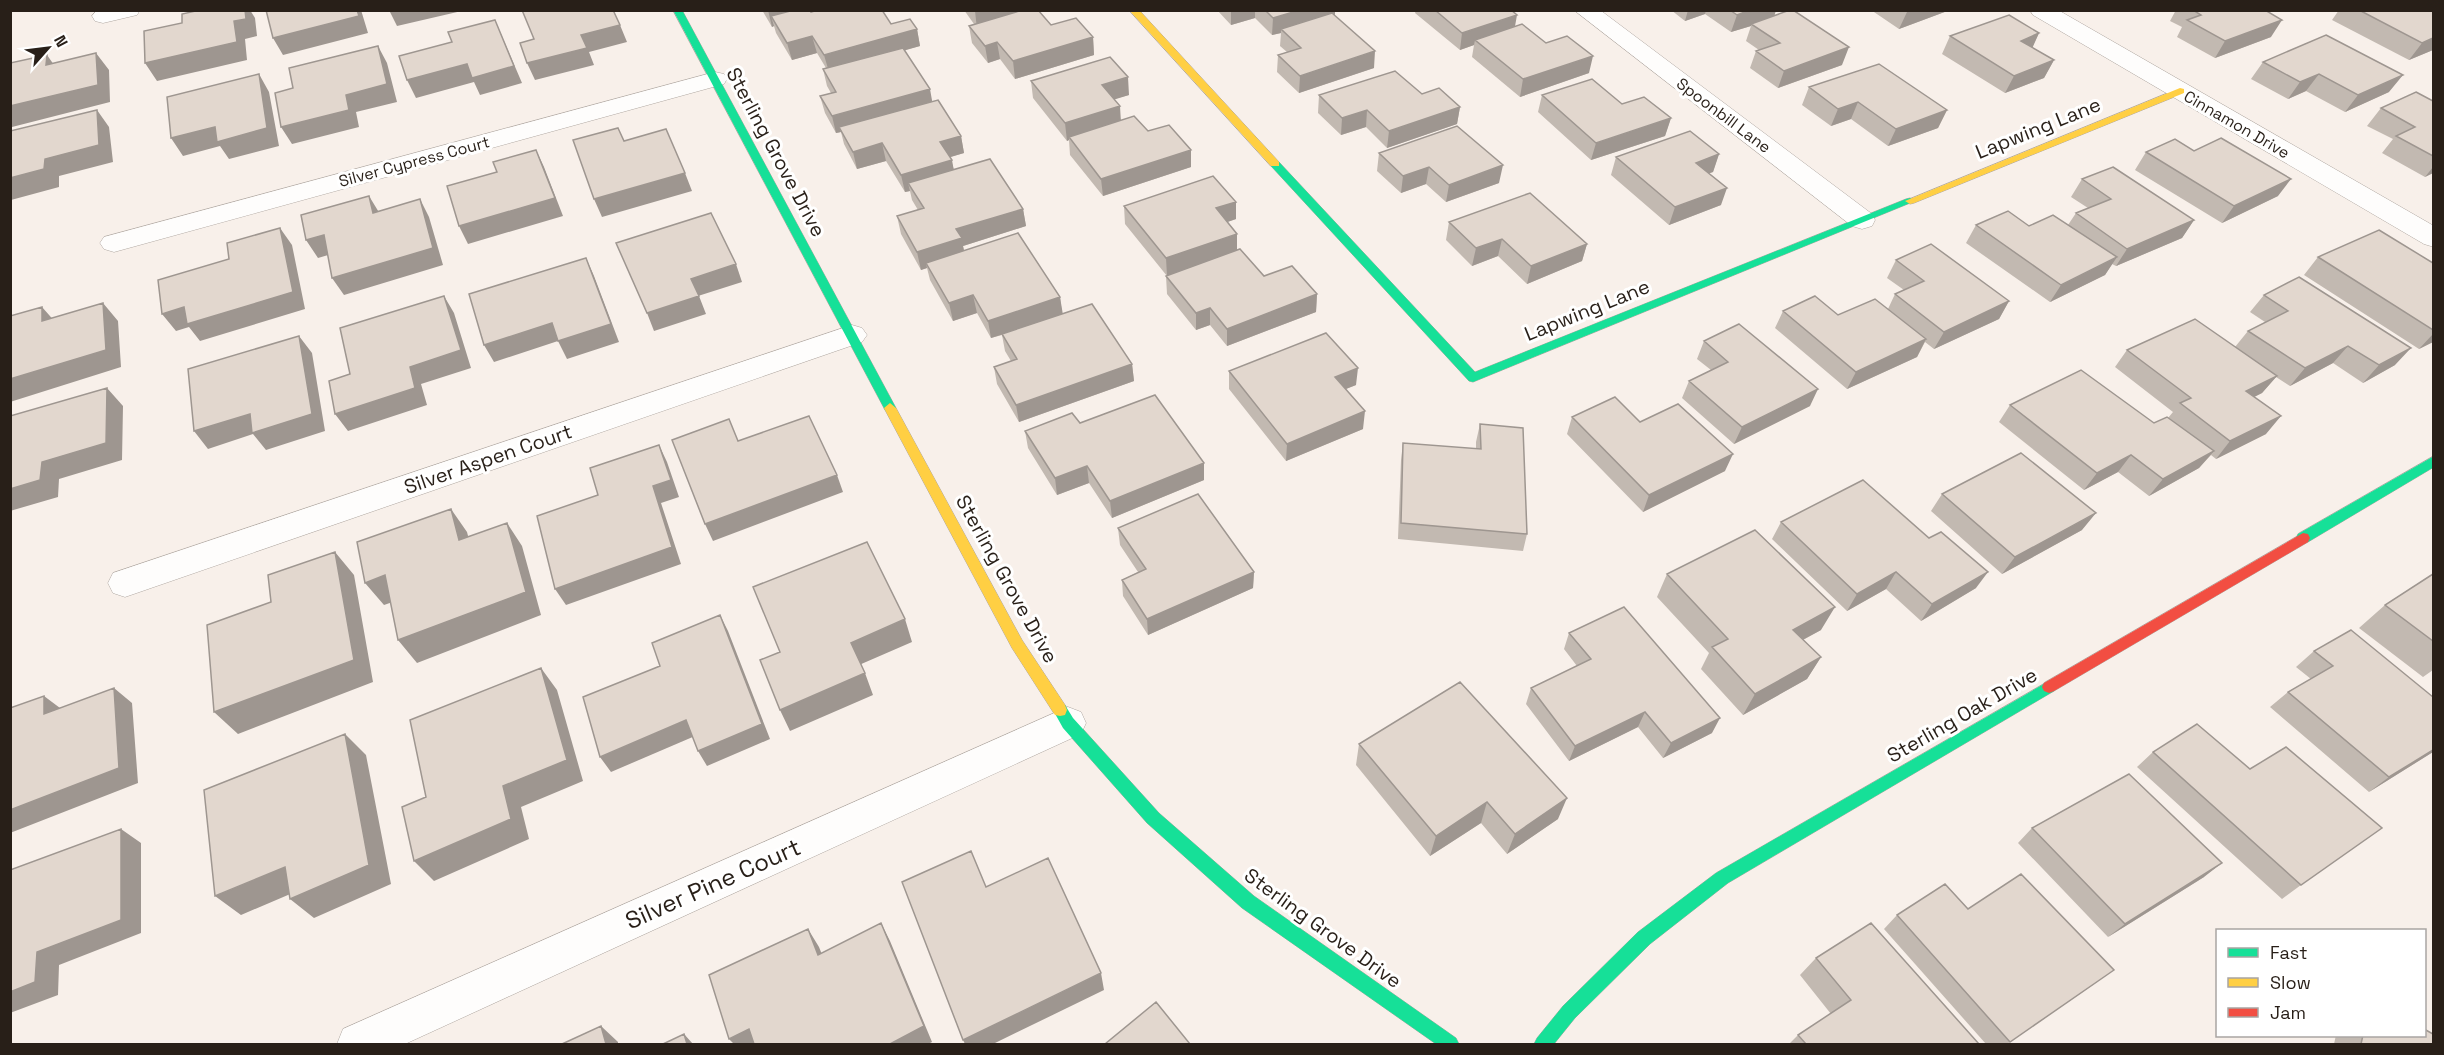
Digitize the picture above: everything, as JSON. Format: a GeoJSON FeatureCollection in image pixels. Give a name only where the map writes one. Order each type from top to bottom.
{"type":"FeatureCollection","features":[{"type":"Feature","properties":{"kind":"street"},"geometry":{"type":"LineString","coordinates":[[103,16],[129,10]]}},
{"type":"Feature","properties":{"kind":"street","name":"Sterling Grove Drive"},"geometry":{"type":"LineString","coordinates":[[677,10],[1017,644],[1068,723],[1153,818],[1248,902],[1450,1044]]}},
{"type":"Feature","properties":{"kind":"street","name":"Lapwing Lane"},"geometry":{"type":"LineString","coordinates":[[1133,10],[1473,378],[2180,91]]}},
{"type":"Feature","properties":{"kind":"street","name":"Spoonbill Lane"},"geometry":{"type":"LineString","coordinates":[[1585,10],[1862,220]]}},
{"type":"Feature","properties":{"kind":"street","name":"Cinnamon Drive"},"geometry":{"type":"LineString","coordinates":[[2041,10],[2433,238]]}},
{"type":"Feature","properties":{"kind":"street","name":"Silver Cypress Court"},"geometry":{"type":"LineString","coordinates":[[114,243],[715,79]]}},
{"type":"Feature","properties":{"kind":"street","name":"Silver Aspen Court"},"geometry":{"type":"LineString","coordinates":[[125,583],[852,335]]}},
{"type":"Feature","properties":{"kind":"street","name":"Sterling Oak Drive"},"geometry":{"type":"LineString","coordinates":[[1543,1044],[1569,1012],[1644,938],[1722,878],[2433,461]]}},
{"type":"Feature","properties":{"kind":"street","name":"Silver Pine Court"},"geometry":{"type":"LineString","coordinates":[[358,1044],[1068,723]]}},
{"type":"Feature","properties":{"kind":"building"},"geometry":{"type":"Polygon","coordinates":[[[200,10],[245,10],[246,19],[234,21],[237,42],[145,63],[144,31],[182,23],[182,14],[200,10]]]}},
{"type":"Feature","properties":{"kind":"building"},"geometry":{"type":"Polygon","coordinates":[[[266,10],[357,10],[359,16],[273,38],[266,10]]]}},
{"type":"Feature","properties":{"kind":"building"},"geometry":{"type":"Polygon","coordinates":[[[522,10],[613,10],[620,25],[581,35],[587,48],[527,63],[520,43],[534,39],[522,10]]]}},
{"type":"Feature","properties":{"kind":"building"},"geometry":{"type":"Polygon","coordinates":[[[794,10],[810,10],[811,12],[818,10],[882,10],[891,24],[910,19],[917,29],[824,55],[812,36],[787,43],[771,16],[794,10]]]}},
{"type":"Feature","properties":{"kind":"building"},"geometry":{"type":"Polygon","coordinates":[[[1023,10],[1038,10],[1051,25],[1076,18],[1093,37],[1013,61],[997,42],[985,46],[969,26],[1023,10]]]}},
{"type":"Feature","properties":{"kind":"building"},"geometry":{"type":"Polygon","coordinates":[[[1265,10],[1300,10],[1273,18],[1265,10]]]}},
{"type":"Feature","properties":{"kind":"building"},"geometry":{"type":"Polygon","coordinates":[[[1435,10],[1511,10],[1517,15],[1462,33],[1435,10]]]}},
{"type":"Feature","properties":{"kind":"building"},"geometry":{"type":"Polygon","coordinates":[[[1730,10],[1750,10],[1737,15],[1730,10]]]}},
{"type":"Feature","properties":{"kind":"building"},"geometry":{"type":"Polygon","coordinates":[[[1790,10],[1849,47],[1784,71],[1756,51],[1780,43],[1751,24],[1790,10]]]}},
{"type":"Feature","properties":{"kind":"building"},"geometry":{"type":"Polygon","coordinates":[[[2193,10],[2265,10],[2282,20],[2225,41],[2187,20],[2201,15],[2193,10]]]}},
{"type":"Feature","properties":{"kind":"building"},"geometry":{"type":"Polygon","coordinates":[[[2359,10],[2433,10],[2433,38],[2422,43],[2359,10]]]}},
{"type":"Feature","properties":{"kind":"building"},"geometry":{"type":"Polygon","coordinates":[[[1332,13],[1375,51],[1300,76],[1278,55],[1301,48],[1281,29],[1332,13]]]}},
{"type":"Feature","properties":{"kind":"building"},"geometry":{"type":"Polygon","coordinates":[[[2009,15],[2039,33],[2021,41],[2054,60],[2014,76],[1950,36],[2009,15]]]}},
{"type":"Feature","properties":{"kind":"building"},"geometry":{"type":"Polygon","coordinates":[[[495,20],[514,66],[472,78],[467,64],[407,80],[399,56],[452,42],[448,32],[495,20]]]}},
{"type":"Feature","properties":{"kind":"building"},"geometry":{"type":"Polygon","coordinates":[[[1522,24],[1546,43],[1567,36],[1593,56],[1523,79],[1475,40],[1522,24]]]}},
{"type":"Feature","properties":{"kind":"building"},"geometry":{"type":"Polygon","coordinates":[[[2326,35],[2403,75],[2358,95],[2319,74],[2300,82],[2263,62],[2326,35]]]}},
{"type":"Feature","properties":{"kind":"building"},"geometry":{"type":"Polygon","coordinates":[[[378,46],[387,84],[346,95],[349,110],[281,127],[275,93],[293,88],[289,68],[378,46]]]}},
{"type":"Feature","properties":{"kind":"building"},"geometry":{"type":"Polygon","coordinates":[[[903,48],[930,89],[832,116],[820,96],[836,92],[823,69],[903,48]]]}},
{"type":"Feature","properties":{"kind":"building"},"geometry":{"type":"Polygon","coordinates":[[[96,53],[98,85],[10,106],[10,63],[47,55],[46,65],[96,53]]]}},
{"type":"Feature","properties":{"kind":"building"},"geometry":{"type":"Polygon","coordinates":[[[1110,57],[1128,77],[1102,85],[1120,106],[1065,123],[1031,81],[1110,57]]]}},
{"type":"Feature","properties":{"kind":"building"},"geometry":{"type":"Polygon","coordinates":[[[1879,64],[1947,110],[1896,129],[1858,102],[1838,109],[1809,87],[1879,64]]]}},
{"type":"Feature","properties":{"kind":"building"},"geometry":{"type":"Polygon","coordinates":[[[1395,71],[1422,94],[1439,88],[1460,107],[1389,131],[1367,110],[1342,118],[1319,95],[1395,71]]]}},
{"type":"Feature","properties":{"kind":"building"},"geometry":{"type":"Polygon","coordinates":[[[259,74],[267,128],[217,142],[215,127],[171,138],[167,97],[259,74]]]}},
{"type":"Feature","properties":{"kind":"building"},"geometry":{"type":"Polygon","coordinates":[[[1592,79],[1622,104],[1644,97],[1671,118],[1596,143],[1542,95],[1592,79]]]}},
{"type":"Feature","properties":{"kind":"building"},"geometry":{"type":"Polygon","coordinates":[[[2416,92],[2433,101],[2433,156],[2396,136],[2415,127],[2381,108],[2416,92]]]}},
{"type":"Feature","properties":{"kind":"building"},"geometry":{"type":"Polygon","coordinates":[[[938,100],[961,136],[940,142],[952,160],[901,175],[882,143],[853,152],[839,127],[938,100]]]}},
{"type":"Feature","properties":{"kind":"building"},"geometry":{"type":"Polygon","coordinates":[[[97,110],[99,145],[45,159],[44,169],[10,178],[10,131],[97,110]]]}},
{"type":"Feature","properties":{"kind":"building"},"geometry":{"type":"Polygon","coordinates":[[[1134,116],[1148,131],[1169,125],[1191,150],[1101,179],[1069,137],[1134,116]]]}},
{"type":"Feature","properties":{"kind":"building"},"geometry":{"type":"Polygon","coordinates":[[[1457,126],[1503,165],[1449,185],[1429,167],[1403,176],[1379,153],[1457,126]]]}},
{"type":"Feature","properties":{"kind":"building"},"geometry":{"type":"Polygon","coordinates":[[[618,128],[624,141],[666,129],[685,173],[594,199],[573,140],[618,128]]]}},
{"type":"Feature","properties":{"kind":"building"},"geometry":{"type":"Polygon","coordinates":[[[1690,131],[1719,154],[1696,163],[1727,188],[1675,207],[1616,157],[1690,131]]]}},
{"type":"Feature","properties":{"kind":"building"},"geometry":{"type":"Polygon","coordinates":[[[2221,138],[2291,179],[2234,206],[2146,152],[2175,139],[2194,151],[2221,138]]]}},
{"type":"Feature","properties":{"kind":"building"},"geometry":{"type":"Polygon","coordinates":[[[536,150],[555,198],[459,226],[447,186],[497,172],[493,162],[536,150]]]}},
{"type":"Feature","properties":{"kind":"building"},"geometry":{"type":"Polygon","coordinates":[[[990,159],[1023,209],[956,229],[962,238],[917,252],[897,216],[924,208],[908,183],[990,159]]]}},
{"type":"Feature","properties":{"kind":"building"},"geometry":{"type":"Polygon","coordinates":[[[2113,167],[2194,220],[2127,249],[2076,213],[2111,199],[2082,179],[2113,167]]]}},
{"type":"Feature","properties":{"kind":"building"},"geometry":{"type":"Polygon","coordinates":[[[1213,176],[1236,202],[1216,208],[1237,234],[1166,258],[1124,206],[1213,176]]]}},
{"type":"Feature","properties":{"kind":"building"},"geometry":{"type":"Polygon","coordinates":[[[1530,193],[1587,244],[1531,266],[1502,239],[1476,248],[1449,222],[1530,193]]]}},
{"type":"Feature","properties":{"kind":"building"},"geometry":{"type":"Polygon","coordinates":[[[369,196],[373,213],[420,199],[433,248],[332,278],[324,235],[306,240],[301,215],[369,196]]]}},
{"type":"Feature","properties":{"kind":"building"},"geometry":{"type":"Polygon","coordinates":[[[2008,211],[2029,226],[2053,215],[2117,257],[2061,285],[1976,225],[2008,211]]]}},
{"type":"Feature","properties":{"kind":"building"},"geometry":{"type":"Polygon","coordinates":[[[711,213],[736,264],[691,279],[699,296],[647,313],[616,243],[711,213]]]}},
{"type":"Feature","properties":{"kind":"building"},"geometry":{"type":"Polygon","coordinates":[[[280,228],[293,292],[187,324],[184,307],[162,314],[158,280],[229,259],[227,243],[280,228]]]}},
{"type":"Feature","properties":{"kind":"building"},"geometry":{"type":"Polygon","coordinates":[[[2379,230],[2433,263],[2433,330],[2318,257],[2379,230]]]}},
{"type":"Feature","properties":{"kind":"building"},"geometry":{"type":"Polygon","coordinates":[[[1018,233],[1060,297],[988,321],[973,295],[949,303],[926,263],[1018,233]]]}},
{"type":"Feature","properties":{"kind":"building"},"geometry":{"type":"Polygon","coordinates":[[[1931,244],[2009,301],[1944,332],[1895,294],[1924,281],[1896,260],[1931,244]]]}},
{"type":"Feature","properties":{"kind":"building"},"geometry":{"type":"Polygon","coordinates":[[[1240,249],[1264,276],[1292,266],[1317,294],[1227,329],[1210,308],[1196,313],[1166,276],[1240,249]]]}},
{"type":"Feature","properties":{"kind":"building"},"geometry":{"type":"Polygon","coordinates":[[[586,258],[611,324],[558,341],[552,323],[484,345],[469,294],[586,258]]]}},
{"type":"Feature","properties":{"kind":"building"},"geometry":{"type":"Polygon","coordinates":[[[2299,277],[2411,348],[2379,365],[2348,346],[2305,368],[2248,331],[2288,311],[2264,295],[2299,277]]]}},
{"type":"Feature","properties":{"kind":"building"},"geometry":{"type":"Polygon","coordinates":[[[444,296],[461,350],[410,367],[415,388],[335,414],[329,381],[350,374],[340,328],[444,296]]]}},
{"type":"Feature","properties":{"kind":"building"},"geometry":{"type":"Polygon","coordinates":[[[1815,296],[1838,315],[1875,299],[1926,339],[1856,372],[1783,311],[1815,296]]]}},
{"type":"Feature","properties":{"kind":"building"},"geometry":{"type":"Polygon","coordinates":[[[103,303],[106,350],[10,379],[10,316],[42,307],[42,321],[103,303]]]}},
{"type":"Feature","properties":{"kind":"building"},"geometry":{"type":"Polygon","coordinates":[[[1092,304],[1132,364],[1016,405],[994,367],[1017,359],[1002,334],[1092,304]]]}},
{"type":"Feature","properties":{"kind":"building"},"geometry":{"type":"Polygon","coordinates":[[[2195,319],[2277,376],[2246,391],[2281,416],[2230,441],[2180,403],[2191,398],[2127,350],[2195,319]]]}},
{"type":"Feature","properties":{"kind":"building"},"geometry":{"type":"Polygon","coordinates":[[[1739,324],[1818,389],[1742,427],[1689,381],[1728,362],[1704,341],[1739,324]]]}},
{"type":"Feature","properties":{"kind":"building"},"geometry":{"type":"Polygon","coordinates":[[[1326,333],[1358,368],[1335,377],[1365,411],[1287,444],[1229,371],[1326,333]]]}},
{"type":"Feature","properties":{"kind":"building"},"geometry":{"type":"Polygon","coordinates":[[[299,336],[312,414],[252,433],[250,414],[194,431],[188,369],[299,336]]]}},
{"type":"Feature","properties":{"kind":"building"},"geometry":{"type":"Polygon","coordinates":[[[2081,370],[2154,423],[2167,417],[2214,451],[2163,479],[2131,455],[2097,473],[2010,405],[2081,370]]]}},
{"type":"Feature","properties":{"kind":"building"},"geometry":{"type":"Polygon","coordinates":[[[107,388],[106,443],[42,462],[40,480],[10,489],[10,416],[107,388]]]}},
{"type":"Feature","properties":{"kind":"building"},"geometry":{"type":"Polygon","coordinates":[[[1155,395],[1204,463],[1110,501],[1087,466],[1055,478],[1025,431],[1072,413],[1080,423],[1155,395]]]}},
{"type":"Feature","properties":{"kind":"building"},"geometry":{"type":"Polygon","coordinates":[[[1615,397],[1640,422],[1678,404],[1733,454],[1649,495],[1572,417],[1615,397]]]}},
{"type":"Feature","properties":{"kind":"building"},"geometry":{"type":"Polygon","coordinates":[[[809,416],[837,475],[705,524],[672,440],[729,419],[738,441],[809,416]]]}},
{"type":"Feature","properties":{"kind":"building"},"geometry":{"type":"Polygon","coordinates":[[[1480,424],[1523,428],[1527,534],[1401,523],[1403,443],[1481,449],[1480,424]]]}},
{"type":"Feature","properties":{"kind":"building"},"geometry":{"type":"Polygon","coordinates":[[[659,445],[671,480],[653,486],[672,547],[555,589],[537,516],[598,495],[590,468],[659,445]]]}},
{"type":"Feature","properties":{"kind":"building"},"geometry":{"type":"Polygon","coordinates":[[[2021,453],[2096,513],[2015,557],[1942,494],[2021,453]]]}},
{"type":"Feature","properties":{"kind":"building"},"geometry":{"type":"Polygon","coordinates":[[[1863,480],[1929,538],[1941,532],[1988,572],[1932,604],[1896,572],[1857,594],[1781,522],[1863,480]]]}},
{"type":"Feature","properties":{"kind":"building"},"geometry":{"type":"Polygon","coordinates":[[[1198,494],[1254,572],[1147,619],[1122,580],[1146,569],[1118,528],[1198,494]]]}},
{"type":"Feature","properties":{"kind":"building"},"geometry":{"type":"Polygon","coordinates":[[[451,509],[459,540],[507,523],[526,592],[398,640],[385,575],[365,583],[357,542],[451,509]]]}},
{"type":"Feature","properties":{"kind":"building"},"geometry":{"type":"Polygon","coordinates":[[[1755,530],[1835,607],[1793,630],[1821,657],[1755,694],[1712,647],[1728,639],[1667,574],[1755,530]]]}},
{"type":"Feature","properties":{"kind":"building"},"geometry":{"type":"Polygon","coordinates":[[[867,542],[905,619],[851,643],[865,673],[780,710],[760,660],[780,652],[753,587],[867,542]]]}},
{"type":"Feature","properties":{"kind":"building"},"geometry":{"type":"Polygon","coordinates":[[[335,552],[354,660],[214,712],[207,625],[271,602],[268,575],[335,552]]]}},
{"type":"Feature","properties":{"kind":"building"},"geometry":{"type":"Polygon","coordinates":[[[2433,574],[2433,641],[2385,605],[2433,574]]]}},
{"type":"Feature","properties":{"kind":"building"},"geometry":{"type":"Polygon","coordinates":[[[1624,607],[1720,718],[1671,743],[1645,712],[1575,746],[1531,688],[1591,659],[1569,633],[1624,607]]]}},
{"type":"Feature","properties":{"kind":"building"},"geometry":{"type":"Polygon","coordinates":[[[720,615],[762,724],[698,751],[686,720],[600,757],[583,697],[660,666],[652,643],[720,615]]]}},
{"type":"Feature","properties":{"kind":"building"},"geometry":{"type":"Polygon","coordinates":[[[2351,630],[2433,697],[2433,750],[2389,777],[2288,692],[2333,666],[2314,651],[2351,630]]]}},
{"type":"Feature","properties":{"kind":"building"},"geometry":{"type":"Polygon","coordinates":[[[541,668],[567,760],[503,786],[511,819],[414,861],[402,807],[426,797],[410,720],[541,668]]]}},
{"type":"Feature","properties":{"kind":"building"},"geometry":{"type":"Polygon","coordinates":[[[1460,682],[1567,798],[1515,834],[1487,802],[1436,836],[1359,744],[1460,682]]]}},
{"type":"Feature","properties":{"kind":"building"},"geometry":{"type":"Polygon","coordinates":[[[114,688],[119,768],[10,810],[10,708],[44,696],[44,714],[114,688]]]}},
{"type":"Feature","properties":{"kind":"building"},"geometry":{"type":"Polygon","coordinates":[[[2197,724],[2250,769],[2286,747],[2382,828],[2301,885],[2153,752],[2197,724]]]}},
{"type":"Feature","properties":{"kind":"building"},"geometry":{"type":"Polygon","coordinates":[[[345,734],[369,865],[290,899],[285,867],[215,896],[204,790],[345,734]]]}},
{"type":"Feature","properties":{"kind":"building"},"geometry":{"type":"Polygon","coordinates":[[[2129,774],[2222,863],[2125,924],[2032,828],[2129,774]]]}},
{"type":"Feature","properties":{"kind":"building"},"geometry":{"type":"Polygon","coordinates":[[[121,829],[121,920],[37,952],[35,982],[10,992],[10,870],[121,829]]]}},
{"type":"Feature","properties":{"kind":"building"},"geometry":{"type":"Polygon","coordinates":[[[971,851],[986,887],[1048,858],[1101,973],[963,1040],[902,882],[971,851]]]}},
{"type":"Feature","properties":{"kind":"building"},"geometry":{"type":"Polygon","coordinates":[[[2021,874],[2114,970],[2010,1042],[1897,915],[1945,884],[1968,909],[2021,874]]]}},
{"type":"Feature","properties":{"kind":"building"},"geometry":{"type":"Polygon","coordinates":[[[881,923],[924,1026],[890,1044],[754,1044],[749,1029],[729,1039],[709,975],[808,929],[818,955],[881,923]]]}},
{"type":"Feature","properties":{"kind":"building"},"geometry":{"type":"Polygon","coordinates":[[[1871,923],[1979,1044],[1806,1044],[1798,1035],[1851,1000],[1816,958],[1871,923]]]}},
{"type":"Feature","properties":{"kind":"building"},"geometry":{"type":"Polygon","coordinates":[[[1156,1002],[1190,1044],[1105,1044],[1156,1002]]]}},
{"type":"Feature","properties":{"kind":"building"},"geometry":{"type":"Polygon","coordinates":[[[601,1026],[606,1044],[562,1044],[601,1026]]]}},
{"type":"Feature","properties":{"kind":"building"},"geometry":{"type":"Polygon","coordinates":[[[2426,1030],[2433,1034],[2433,1044],[2361,1044],[2363,1037],[2426,1037],[2426,1030]]]}},
{"type":"Feature","properties":{"kind":"building"},"geometry":{"type":"Polygon","coordinates":[[[684,1034],[687,1044],[663,1044],[684,1034]]]}},
{"type":"Feature","properties":{"kind":"traffic: fast"},"geometry":{"type":"LineString","coordinates":[[677,10],[890,408]]}},
{"type":"Feature","properties":{"kind":"traffic: fast"},"geometry":{"type":"LineString","coordinates":[[1275,164],[1473,378],[1910,201]]}},
{"type":"Feature","properties":{"kind":"traffic: fast"},"geometry":{"type":"LineString","coordinates":[[2303,538],[2434,461]]}},
{"type":"Feature","properties":{"kind":"traffic: fast"},"geometry":{"type":"LineString","coordinates":[[1543,1044],[1569,1012],[1644,938],[1722,878],[2049,687]]}},
{"type":"Feature","properties":{"kind":"traffic: fast"},"geometry":{"type":"LineString","coordinates":[[1060,710],[1068,723],[1153,818],[1248,902],[1450,1044]]}},
{"type":"Feature","properties":{"kind":"traffic: slow"},"geometry":{"type":"LineString","coordinates":[[1133,10],[1275,164]]}},
{"type":"Feature","properties":{"kind":"traffic: slow"},"geometry":{"type":"LineString","coordinates":[[1910,201],[2180,91]]}},
{"type":"Feature","properties":{"kind":"traffic: slow"},"geometry":{"type":"LineString","coordinates":[[890,408],[1017,644],[1060,710]]}},
{"type":"Feature","properties":{"kind":"traffic: jam"},"geometry":{"type":"LineString","coordinates":[[2049,687],[2303,538]]}}]}
